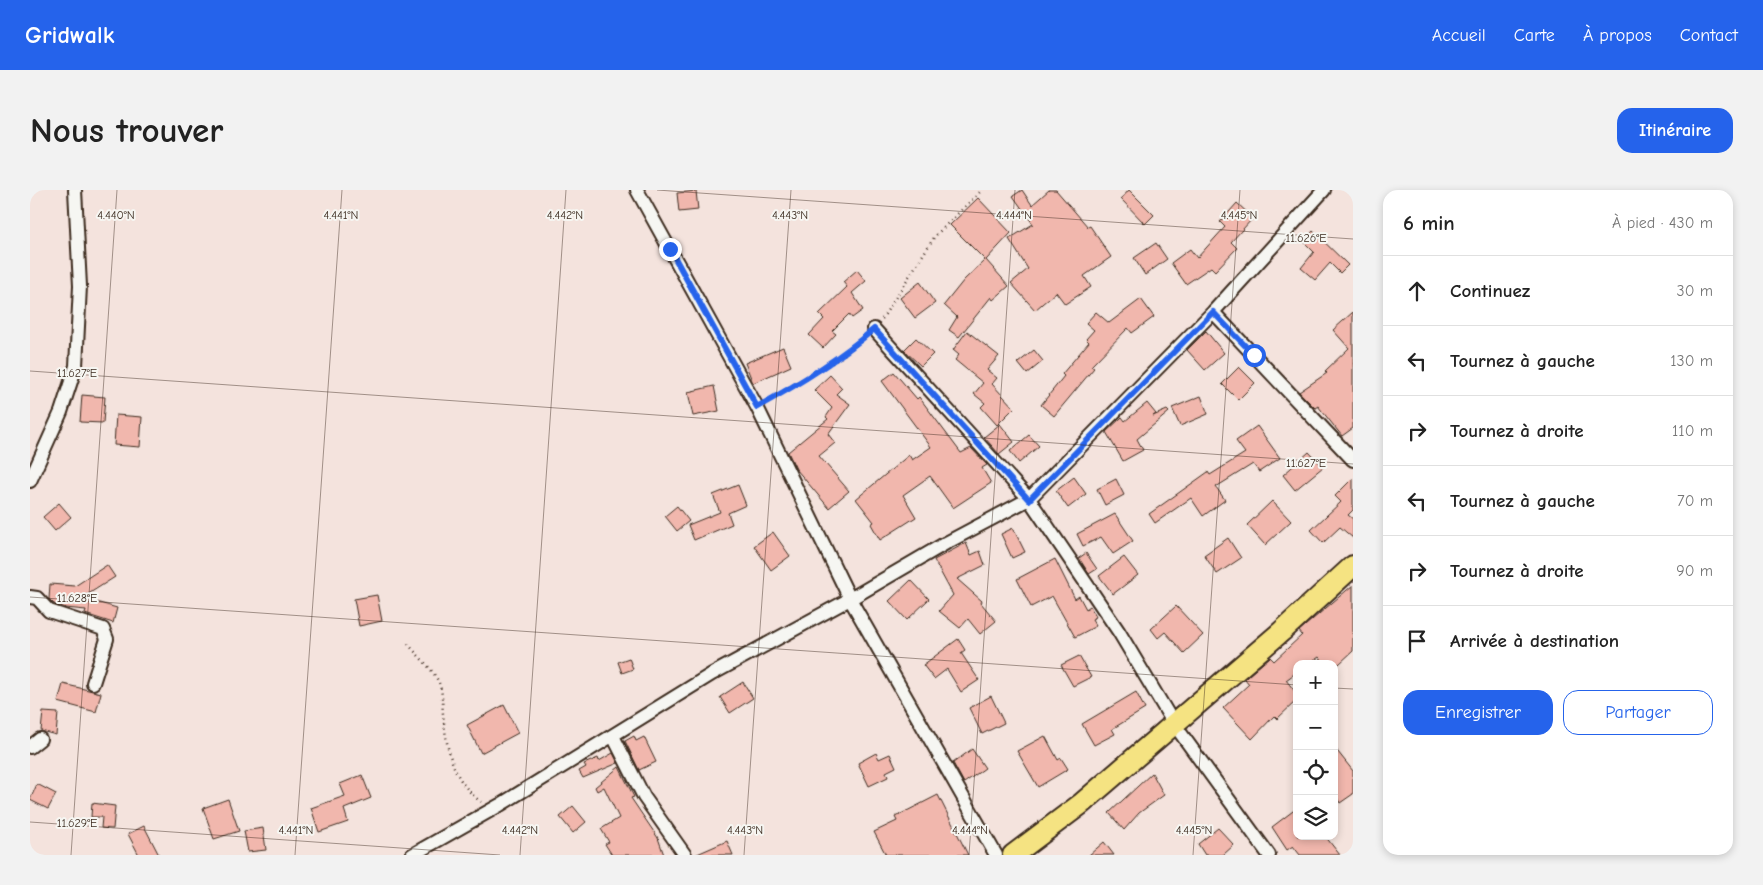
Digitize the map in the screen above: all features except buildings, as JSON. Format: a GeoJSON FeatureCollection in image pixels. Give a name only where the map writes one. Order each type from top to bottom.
{"type":"FeatureCollection","features":[{"type":"Feature","properties":{"kind":"highway"},"geometry":{"type":"LineString","coordinates":[[1013,855],[1081,804],[1353,566]]}},
{"type":"Feature","properties":{"kind":"street"},"geometry":{"type":"LineString","coordinates":[[30,481],[61,412],[76,366],[80,286],[76,190]]}},
{"type":"Feature","properties":{"kind":"street"},"geometry":{"type":"LineString","coordinates":[[637,190],[757,407],[850,599],[996,855]]}},
{"type":"Feature","properties":{"kind":"street"},"geometry":{"type":"LineString","coordinates":[[412,855],[614,736],[720,669],[850,599],[946,543],[1029,500],[1213,312],[1324,190]]}},
{"type":"Feature","properties":{"kind":"street"},"geometry":{"type":"LineString","coordinates":[[1213,312],[1353,460]]}},
{"type":"Feature","properties":{"kind":"street"},"geometry":{"type":"LineString","coordinates":[[874,329],[1029,500],[1109,617],[1174,724],[1268,855]]}},
{"type":"Feature","properties":{"kind":"street"},"geometry":{"type":"LineString","coordinates":[[30,597],[37,598],[49,610],[103,629],[107,639],[93,683]]}},
{"type":"Feature","properties":{"kind":"street"},"geometry":{"type":"LineString","coordinates":[[614,736],[644,797],[686,855]]}},
{"type":"Feature","properties":{"kind":"path"},"geometry":{"type":"LineString","coordinates":[[757,407],[840,358],[874,329],[905,286],[935,236],[982,190]]}},
{"type":"Feature","properties":{"kind":"path"},"geometry":{"type":"LineString","coordinates":[[408,644],[438,682],[446,747],[457,778],[468,792],[490,810]]}},
{"type":"Feature","properties":{"kind":"route"},"geometry":{"type":"LineString","coordinates":[[670,249],[757,407],[840,358],[874,329],[1029,500],[1213,312],[1254,355]]}}]}
